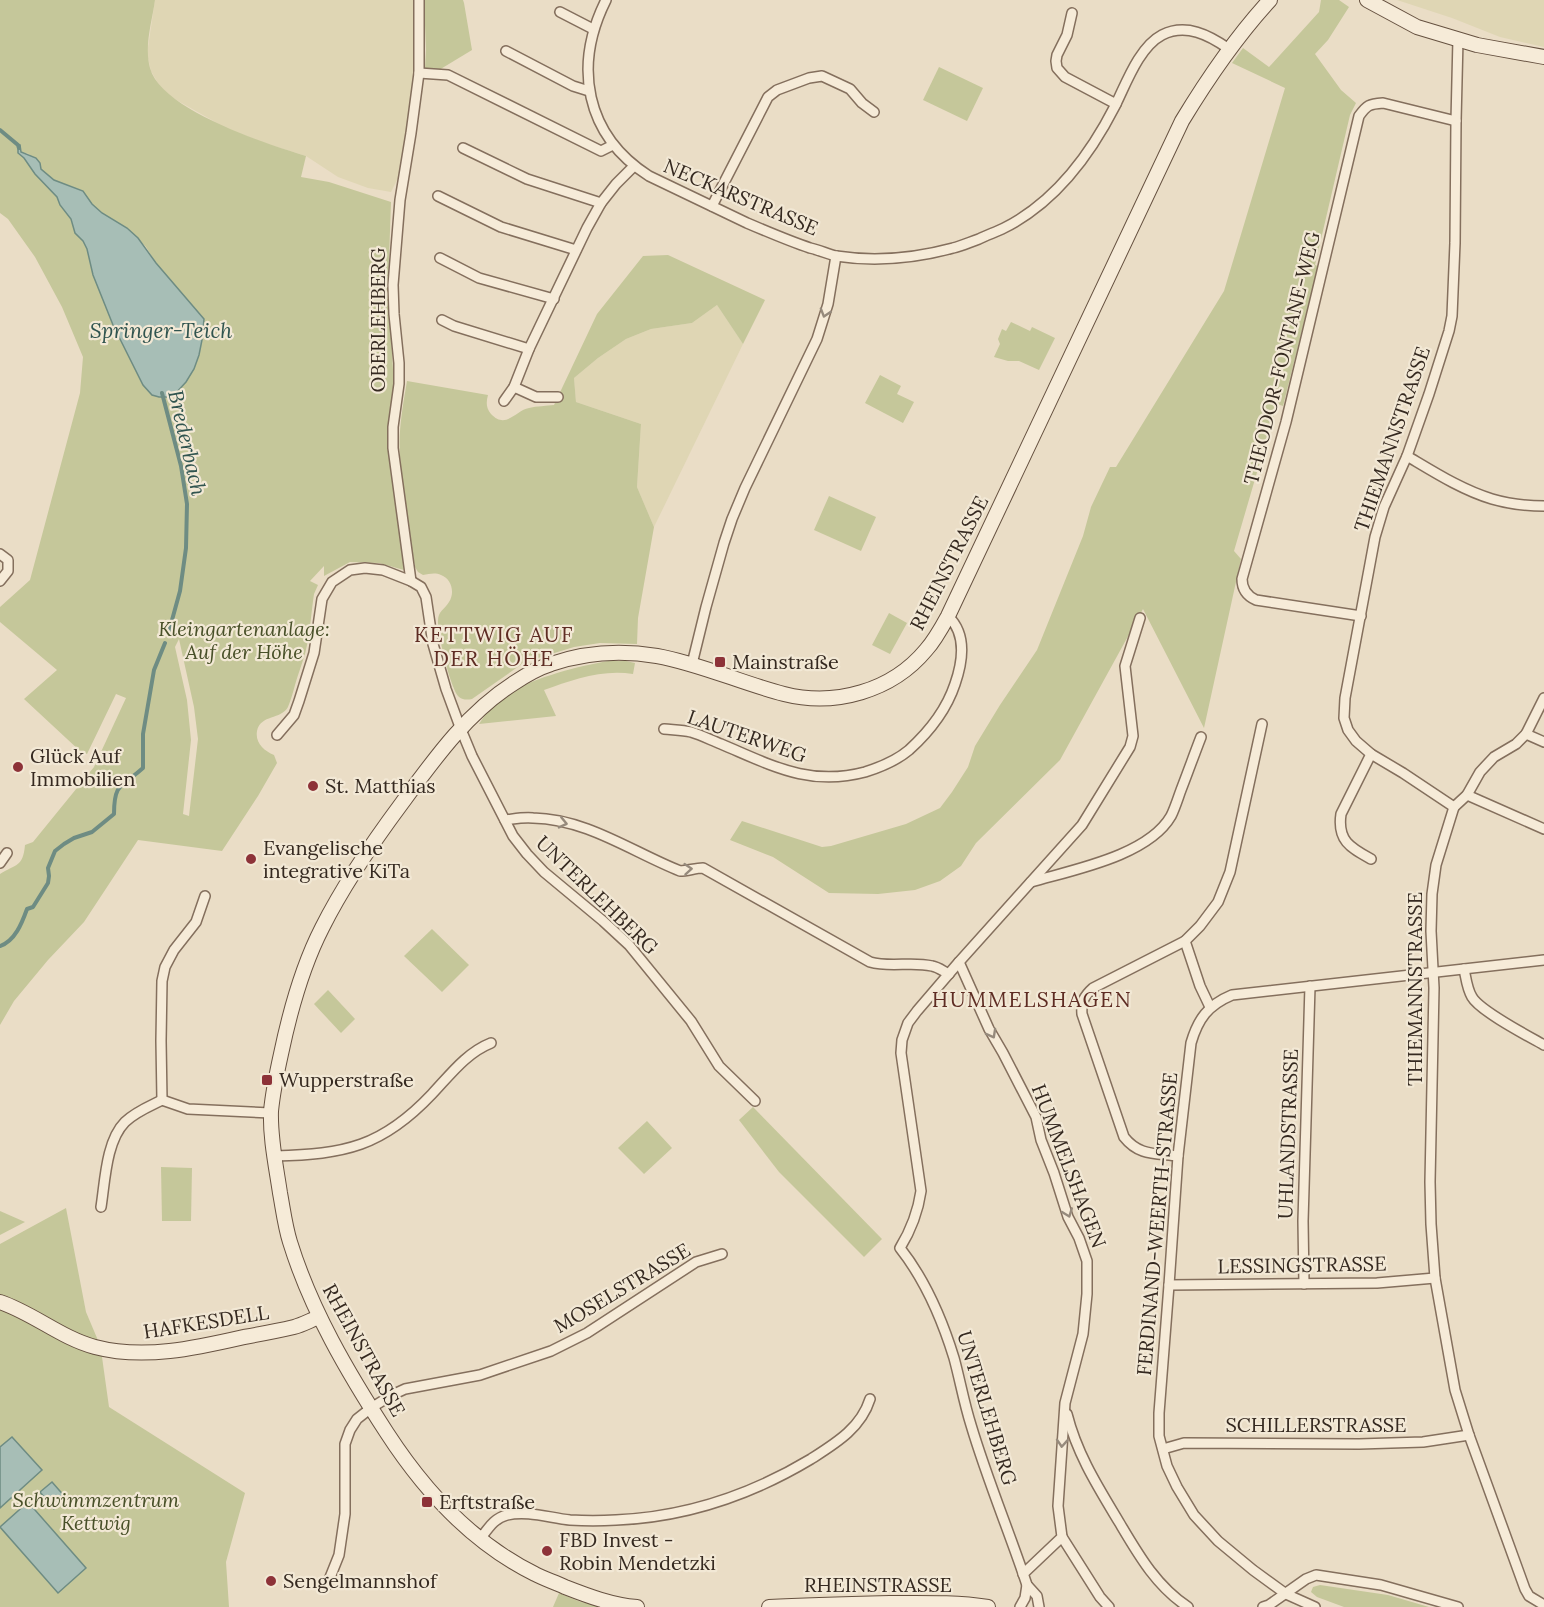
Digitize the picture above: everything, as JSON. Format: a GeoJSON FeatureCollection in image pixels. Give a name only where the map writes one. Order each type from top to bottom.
{"type":"FeatureCollection","features":[{"type":"Feature","properties":{"kind":"street","name":"OBERLEHBERG"},"geometry":{"type":"LineString","coordinates":[[411,581],[393,448],[399,363],[393,314],[393,285],[400,200],[419,73],[419,0]]}},
{"type":"Feature","properties":{"kind":"street","name":"NECKARSTRASSE"},"geometry":{"type":"LineString","coordinates":[[606,0],[593,29],[588,72],[589,91],[598,118],[613,145],[633,167],[649,176],[771,234],[836,255],[876,258],[915,257],[956,248],[1004,228],[1030,211],[1068,177],[1097,139],[1144,51],[1151,43],[1173,31],[1187,30],[1215,39],[1229,49]]}},
{"type":"Feature","properties":{"kind":"street","name":"RHEINSTRASSE"},"geometry":{"type":"LineString","coordinates":[[637,1607],[583,1594],[534,1574],[480,1539],[455,1518],[422,1482],[397,1448],[371,1408],[319,1317],[289,1240],[274,1156],[271,1113],[275,1079],[288,1019],[305,967],[339,897],[374,841],[427,770],[460,728],[485,703],[531,672],[549,664],[604,652],[633,653],[692,664],[786,695],[810,699],[843,697],[870,690],[902,673],[926,651],[948,616],[1177,131],[1205,83],[1229,49],[1270,0]]}},
{"type":"Feature","properties":{"kind":"street"},"geometry":{"type":"LineString","coordinates":[[1367,0],[1417,27],[1477,45],[1544,57]]}},
{"type":"Feature","properties":{"kind":"street"},"geometry":{"type":"LineString","coordinates":[[560,12],[593,29]]}},
{"type":"Feature","properties":{"kind":"street"},"geometry":{"type":"LineString","coordinates":[[1072,13],[1067,35],[1057,55],[1057,68],[1065,77],[1116,104]]}},
{"type":"Feature","properties":{"kind":"street","name":"THIEMANNSTRASSE"},"geometry":{"type":"LineString","coordinates":[[1458,39],[1455,282],[1452,316],[1436,373],[1407,456],[1384,507],[1375,537],[1345,698],[1344,717],[1348,730],[1356,741],[1371,754],[1454,807],[1436,866],[1432,894],[1434,988],[1430,1182],[1435,1278],[1455,1390],[1469,1435],[1525,1589],[1537,1604]]}},
{"type":"Feature","properties":{"kind":"street"},"geometry":{"type":"LineString","coordinates":[[506,51],[573,86],[589,91]]}},
{"type":"Feature","properties":{"kind":"street"},"geometry":{"type":"LineString","coordinates":[[419,73],[448,75],[601,151],[613,145]]}},
{"type":"Feature","properties":{"kind":"street"},"geometry":{"type":"LineString","coordinates":[[712,206],[768,97],[777,90],[809,78],[822,76],[850,89],[862,104],[874,112]]}},
{"type":"Feature","properties":{"kind":"street","name":"THEODOR-FONTANE-WEG"},"geometry":{"type":"LineString","coordinates":[[1361,616],[1256,600],[1245,592],[1242,579],[1286,422],[1359,116],[1371,104],[1383,103],[1456,121]]}},
{"type":"Feature","properties":{"kind":"street"},"geometry":{"type":"LineString","coordinates":[[463,148],[527,179],[602,202]]}},
{"type":"Feature","properties":{"kind":"street"},"geometry":{"type":"LineString","coordinates":[[504,401],[514,387],[576,249],[602,202],[633,167]]}},
{"type":"Feature","properties":{"kind":"street"},"geometry":{"type":"LineString","coordinates":[[438,196],[501,227],[576,249]]}},
{"type":"Feature","properties":{"kind":"street"},"geometry":{"type":"LineString","coordinates":[[692,664],[724,543],[745,488],[817,339],[828,304],[836,255]]}},
{"type":"Feature","properties":{"kind":"street"},"geometry":{"type":"LineString","coordinates":[[440,258],[478,278],[554,299]]}},
{"type":"Feature","properties":{"kind":"street"},"geometry":{"type":"LineString","coordinates":[[442,320],[454,326],[530,348]]}},
{"type":"Feature","properties":{"kind":"street"},"geometry":{"type":"LineString","coordinates":[[514,387],[536,397],[558,397]]}},
{"type":"Feature","properties":{"kind":"street"},"geometry":{"type":"LineString","coordinates":[[1407,456],[1459,486],[1492,499],[1526,506],[1544,506]]}},
{"type":"Feature","properties":{"kind":"street"},"geometry":{"type":"LineString","coordinates":[[0,554],[8,561],[8,571],[0,581]]}},
{"type":"Feature","properties":{"kind":"street"},"geometry":{"type":"LineString","coordinates":[[277,735],[294,715],[299,701],[314,653],[322,599],[332,582],[350,570],[364,568],[383,570],[421,587],[426,597],[433,644],[460,728]]}},
{"type":"Feature","properties":{"kind":"street"},"geometry":{"type":"LineString","coordinates":[[426,597],[437,592]]}},
{"type":"Feature","properties":{"kind":"street","name":"LAUTERWEG"},"geometry":{"type":"LineString","coordinates":[[664,729],[691,732],[784,770],[807,776],[831,778],[880,768],[901,757],[922,738],[940,718],[950,699],[958,674],[961,635],[956,623],[948,616]]}},
{"type":"Feature","properties":{"kind":"street"},"geometry":{"type":"LineString","coordinates":[[505,820],[533,818],[558,821],[590,830],[680,871],[703,868],[870,962],[891,966],[925,964],[935,966],[949,974],[1082,825],[1130,747],[1133,736],[1125,666],[1140,618]]}},
{"type":"Feature","properties":{"kind":"street"},"geometry":{"type":"LineString","coordinates":[[1454,807],[1467,795],[1480,772],[1494,756],[1516,744],[1526,734],[1544,698]]}},
{"type":"Feature","properties":{"kind":"street"},"geometry":{"type":"LineString","coordinates":[[1178,1156],[1140,1151],[1131,1147],[1124,1137],[1082,1014],[1082,1004],[1085,995],[1093,987],[1185,941],[1218,902],[1230,872],[1262,724]]}},
{"type":"Feature","properties":{"kind":"street","name":"UNTERLEHBERG"},"geometry":{"type":"LineString","coordinates":[[460,728],[472,756],[520,845],[544,872],[629,945],[691,1021],[719,1066],[755,1101]]}},
{"type":"Feature","properties":{"kind":"street"},"geometry":{"type":"LineString","coordinates":[[1526,734],[1544,742]]}},
{"type":"Feature","properties":{"kind":"street"},"geometry":{"type":"LineString","coordinates":[[1031,882],[1126,853],[1157,833],[1171,816],[1201,738]]}},
{"type":"Feature","properties":{"kind":"street"},"geometry":{"type":"LineString","coordinates":[[1371,754],[1341,814],[1340,822],[1342,836],[1351,848],[1371,859]]}},
{"type":"Feature","properties":{"kind":"street"},"geometry":{"type":"LineString","coordinates":[[1467,795],[1544,829]]}},
{"type":"Feature","properties":{"kind":"street"},"geometry":{"type":"LineString","coordinates":[[0,863],[7,853]]}},
{"type":"Feature","properties":{"kind":"street"},"geometry":{"type":"LineString","coordinates":[[162,1100],[162,981],[165,967],[174,950],[196,922],[205,896]]}},
{"type":"Feature","properties":{"kind":"street"},"geometry":{"type":"LineString","coordinates":[[1185,941],[1200,986],[1210,1007],[1232,995],[1544,960]]}},
{"type":"Feature","properties":{"kind":"street","name":"HUMMELSHAGEN"},"geometry":{"type":"LineString","coordinates":[[959,962],[989,1029],[1036,1118],[1041,1140],[1068,1217],[1087,1261],[1087,1294],[1083,1334],[1065,1403],[1058,1506],[1062,1537],[1100,1597],[1109,1607]]}},
{"type":"Feature","properties":{"kind":"street"},"geometry":{"type":"LineString","coordinates":[[1464,969],[1473,999],[1482,1008],[1544,1045]]}},
{"type":"Feature","properties":{"kind":"street","name":"UNTERLEHBERG"},"geometry":{"type":"LineString","coordinates":[[949,974],[908,1023],[902,1040],[901,1053],[921,1191],[919,1208],[900,1248],[924,1284],[941,1320],[989,1482],[1027,1585],[1037,1596],[1039,1607]]}},
{"type":"Feature","properties":{"kind":"street","name":"UHLANDSTRASSE"},"geometry":{"type":"LineString","coordinates":[[1304,1284],[1303,1221],[1310,986]]}},
{"type":"Feature","properties":{"kind":"street","name":"FERDINAND-WEERTH-STRASSE"},"geometry":{"type":"LineString","coordinates":[[1210,1007],[1196,1027],[1191,1043],[1178,1156],[1159,1436],[1167,1466],[1194,1515],[1218,1541],[1253,1570],[1286,1594],[1315,1607]]}},
{"type":"Feature","properties":{"kind":"street"},"geometry":{"type":"LineString","coordinates":[[274,1156],[333,1152],[357,1146],[378,1137],[396,1127],[417,1109],[466,1058],[491,1043]]}},
{"type":"Feature","properties":{"kind":"street"},"geometry":{"type":"LineString","coordinates":[[101,1207],[110,1151],[115,1136],[125,1122],[142,1111],[162,1100],[188,1108],[271,1113]]}},
{"type":"Feature","properties":{"kind":"street","name":"MOSELSTRASSE"},"geometry":{"type":"LineString","coordinates":[[327,1585],[339,1555],[345,1514],[345,1444],[357,1419],[371,1408],[405,1389],[480,1375],[550,1352],[587,1333],[696,1262],[722,1254]]}},
{"type":"Feature","properties":{"kind":"street","name":"LESSINGSTRASSE"},"geometry":{"type":"LineString","coordinates":[[1169,1286],[1377,1283],[1435,1278]]}},
{"type":"Feature","properties":{"kind":"street","name":"HAFKESDELL"},"geometry":{"type":"LineString","coordinates":[[0,1302],[95,1347],[144,1353],[204,1346],[294,1327],[319,1317]]}},
{"type":"Feature","properties":{"kind":"street"},"geometry":{"type":"LineString","coordinates":[[480,1539],[494,1521],[505,1515],[519,1513],[570,1520],[648,1518],[693,1509],[752,1490],[791,1471],[854,1428],[867,1410],[870,1399]]}},
{"type":"Feature","properties":{"kind":"street"},"geometry":{"type":"LineString","coordinates":[[1065,1403],[1071,1428],[1093,1479],[1146,1566],[1165,1589],[1188,1607]]}},
{"type":"Feature","properties":{"kind":"street","name":"SCHILLERSTRASSE"},"geometry":{"type":"LineString","coordinates":[[1162,1449],[1184,1443],[1359,1444],[1423,1442],[1469,1435]]}},
{"type":"Feature","properties":{"kind":"street"},"geometry":{"type":"LineString","coordinates":[[1023,1574],[1062,1537]]}},
{"type":"Feature","properties":{"kind":"street"},"geometry":{"type":"LineString","coordinates":[[1263,1607],[1316,1575],[1381,1585],[1458,1607]]}},
{"type":"Feature","properties":{"kind":"street"},"geometry":{"type":"LineString","coordinates":[[1020,1607],[1027,1585]]}},
{"type":"Feature","properties":{"kind":"street","name":"RHEINSTRASSE"},"geometry":{"type":"LineString","coordinates":[[769,1607],[946,1603],[988,1607]]}},
{"type":"Feature","properties":{"kind":"shaded area"},"geometry":{"type":"Polygon","coordinates":[[[155,0],[413,0],[414,86],[398,178],[391,192],[368,188],[338,177],[306,156],[226,128],[171,97],[159,85],[151,71],[147,54],[155,0]]]}},
{"type":"Feature","properties":{"kind":"shaded area"},"geometry":{"type":"Polygon","coordinates":[[[1397,0],[1544,0],[1544,47],[1500,37],[1397,0]]]}},
{"type":"Feature","properties":{"kind":"shaded area"},"geometry":{"type":"Polygon","coordinates":[[[717,305],[743,344],[654,527],[637,487],[641,424],[576,402],[574,378],[626,339],[651,329],[692,323],[717,305]]]}},
{"type":"Feature","properties":{"kind":"green space","name":"Kleingartenanlage: Auf der Höhe"},"geometry":{"type":"Polygon","coordinates":[[[0,0],[155,0],[148,43],[148,60],[158,83],[174,98],[194,111],[242,134],[306,156],[301,177],[329,182],[391,202],[388,288],[394,386],[388,435],[404,570],[379,563],[350,562],[324,576],[324,566],[310,581],[318,585],[314,594],[305,654],[290,702],[285,711],[267,719],[257,731],[259,743],[274,755],[277,763],[222,851],[138,840],[84,922],[14,1001],[0,1025],[0,874],[20,861],[25,845],[33,842],[94,767],[126,698],[116,694],[87,754],[80,751],[24,699],[57,670],[0,622],[0,607],[30,580],[80,393],[83,357],[62,307],[35,257],[8,219],[0,213],[0,0]],[[20,145],[18,153],[57,197],[71,219],[75,233],[87,249],[93,275],[194,369],[202,340],[204,319],[156,263],[146,247],[127,228],[102,213],[83,191],[54,180],[40,169],[29,154],[21,152],[20,145]],[[179,639],[175,647],[187,700],[191,740],[183,814],[189,816],[198,739],[194,707],[179,639]]]}},
{"type":"Feature","properties":{"kind":"green space"},"geometry":{"type":"Polygon","coordinates":[[[424,0],[463,0],[464,3],[472,50],[439,70],[425,68],[424,0]]]}},
{"type":"Feature","properties":{"kind":"green space"},"geometry":{"type":"Polygon","coordinates":[[[1321,0],[1339,0],[1349,7],[1328,40],[1315,54],[1341,90],[1356,103],[1350,115],[1315,265],[1318,266],[1283,406],[1277,404],[1234,551],[1241,559],[1204,728],[1143,609],[1060,760],[976,843],[961,866],[940,881],[915,890],[878,894],[829,893],[773,857],[730,840],[742,821],[822,847],[831,846],[906,824],[940,808],[952,792],[968,767],[975,746],[1037,650],[1083,536],[1091,507],[1110,467],[1116,467],[1224,291],[1285,88],[1232,63],[1243,48],[1269,67],[1319,12],[1321,0]]]}},
{"type":"Feature","properties":{"kind":"green space"},"geometry":{"type":"Polygon","coordinates":[[[939,67],[983,88],[967,121],[923,100],[939,67]]]}},
{"type":"Feature","properties":{"kind":"green space"},"geometry":{"type":"Polygon","coordinates":[[[668,255],[765,300],[743,344],[717,305],[692,323],[651,329],[626,339],[574,378],[576,402],[641,424],[637,487],[654,527],[638,618],[637,644],[600,643],[574,647],[525,662],[472,699],[462,699],[456,692],[449,673],[438,627],[439,615],[452,595],[451,587],[445,577],[436,574],[423,575],[415,567],[404,498],[400,447],[401,418],[407,381],[488,395],[488,409],[491,414],[501,420],[511,418],[524,409],[554,405],[597,314],[643,256],[668,255]]]}},
{"type":"Feature","properties":{"kind":"green space"},"geometry":{"type":"Polygon","coordinates":[[[1011,322],[1030,331],[1032,327],[1055,338],[1039,370],[1019,361],[994,357],[1000,344],[998,339],[1002,329],[1006,331],[1011,322]]]}},
{"type":"Feature","properties":{"kind":"green space"},"geometry":{"type":"Polygon","coordinates":[[[880,375],[901,386],[897,394],[914,402],[903,423],[865,403],[880,375]]]}},
{"type":"Feature","properties":{"kind":"green space"},"geometry":{"type":"Polygon","coordinates":[[[829,496],[876,517],[861,551],[814,530],[829,496]]]}},
{"type":"Feature","properties":{"kind":"green space"},"geometry":{"type":"Polygon","coordinates":[[[889,613],[907,623],[890,654],[872,645],[889,613]]]}},
{"type":"Feature","properties":{"kind":"green space"},"geometry":{"type":"Polygon","coordinates":[[[608,661],[635,663],[633,674],[599,674],[544,690],[556,716],[479,724],[493,705],[504,696],[531,682],[563,671],[608,661]]]}},
{"type":"Feature","properties":{"kind":"green space"},"geometry":{"type":"Polygon","coordinates":[[[432,929],[469,965],[442,992],[404,956],[432,929]]]}},
{"type":"Feature","properties":{"kind":"green space"},"geometry":{"type":"Polygon","coordinates":[[[328,990],[355,1019],[341,1033],[314,1004],[328,990]]]}},
{"type":"Feature","properties":{"kind":"green space"},"geometry":{"type":"Polygon","coordinates":[[[753,1107],[882,1239],[864,1257],[779,1172],[739,1120],[753,1107]]]}},
{"type":"Feature","properties":{"kind":"green space"},"geometry":{"type":"Polygon","coordinates":[[[647,1121],[672,1148],[644,1174],[618,1148],[647,1121]]]}},
{"type":"Feature","properties":{"kind":"green space"},"geometry":{"type":"Polygon","coordinates":[[[161,1167],[192,1168],[191,1221],[162,1221],[161,1167]]]}},
{"type":"Feature","properties":{"kind":"green space","name":"Schwimmzentrum Kettwig"},"geometry":{"type":"Polygon","coordinates":[[[66,1208],[86,1312],[102,1357],[109,1407],[245,1493],[226,1562],[229,1607],[0,1607],[0,1244],[66,1208]]]}},
{"type":"Feature","properties":{"kind":"green space"},"geometry":{"type":"Polygon","coordinates":[[[0,1211],[25,1222],[0,1235],[0,1211]]]}},
{"type":"Feature","properties":{"kind":"green space"},"geometry":{"type":"Polygon","coordinates":[[[1320,1585],[1388,1595],[1429,1607],[1344,1607],[1317,1597],[1311,1592],[1313,1587],[1320,1585]]]}},
{"type":"Feature","properties":{"kind":"green space"},"geometry":{"type":"Polygon","coordinates":[[[559,1593],[581,1602],[604,1607],[553,1607],[559,1593]]]}},
{"type":"Feature","properties":{"kind":"water","name":"Springer-Teich"},"geometry":{"type":"Polygon","coordinates":[[[18,145],[20,145],[21,152],[36,158],[41,169],[54,180],[83,191],[102,213],[127,228],[138,238],[156,263],[204,319],[199,355],[194,369],[175,394],[169,397],[159,397],[152,395],[143,385],[113,325],[93,275],[83,241],[75,233],[71,219],[57,197],[18,153],[18,145]]]}},
{"type":"Feature","properties":{"kind":"water"},"geometry":{"type":"Polygon","coordinates":[[[12,1437],[42,1470],[0,1508],[0,1447],[12,1437]]]}},
{"type":"Feature","properties":{"kind":"water"},"geometry":{"type":"Polygon","coordinates":[[[52,1482],[66,1498],[54,1509],[40,1492],[52,1482]]]}},
{"type":"Feature","properties":{"kind":"water"},"geometry":{"type":"Polygon","coordinates":[[[28,1502],[86,1568],[58,1593],[0,1527],[28,1502]]]}},
{"type":"Feature","properties":{"kind":"waterway","name":"Brederbach"},"geometry":{"type":"LineString","coordinates":[[0,130],[19,148]]}},
{"type":"Feature","properties":{"kind":"waterway","name":"Brederbach"},"geometry":{"type":"LineString","coordinates":[[162,393],[181,466],[187,504],[186,548],[180,591],[169,631]]}},
{"type":"Feature","properties":{"kind":"waterway","name":"Brederbach"},"geometry":{"type":"LineString","coordinates":[[0,946],[14,936],[27,909],[33,907],[48,883],[48,868],[55,851],[74,838],[92,832],[114,814],[118,790],[143,768],[143,734],[154,670],[165,643]]}},
{"type":"Feature","properties":{"kind":"place","name":"Mainstraße"},"geometry":{"type":"Point","coordinates":[720,662]}},
{"type":"Feature","properties":{"kind":"place","name":"Glück Auf Immobilien"},"geometry":{"type":"Point","coordinates":[18,767]}},
{"type":"Feature","properties":{"kind":"place","name":"St. Matthias"},"geometry":{"type":"Point","coordinates":[313,786]}},
{"type":"Feature","properties":{"kind":"place","name":"Evangelische integrative KiTa"},"geometry":{"type":"Point","coordinates":[251,859]}},
{"type":"Feature","properties":{"kind":"place","name":"Wupperstraße"},"geometry":{"type":"Point","coordinates":[267,1080]}},
{"type":"Feature","properties":{"kind":"place","name":"Erftstraße"},"geometry":{"type":"Point","coordinates":[427,1502]}},
{"type":"Feature","properties":{"kind":"place","name":"FBD Invest - Robin Mendetzki"},"geometry":{"type":"Point","coordinates":[547,1551]}},
{"type":"Feature","properties":{"kind":"place","name":"Sengelmannshof"},"geometry":{"type":"Point","coordinates":[271,1581]}},
{"type":"Feature","properties":{"kind":"district","name":"KETTWIG AUF DER HÖHE"},"geometry":{"type":"Point","coordinates":[494,647]}},
{"type":"Feature","properties":{"kind":"district","name":"HUMMELSHAGEN"},"geometry":{"type":"Point","coordinates":[1032,1000]}}]}
